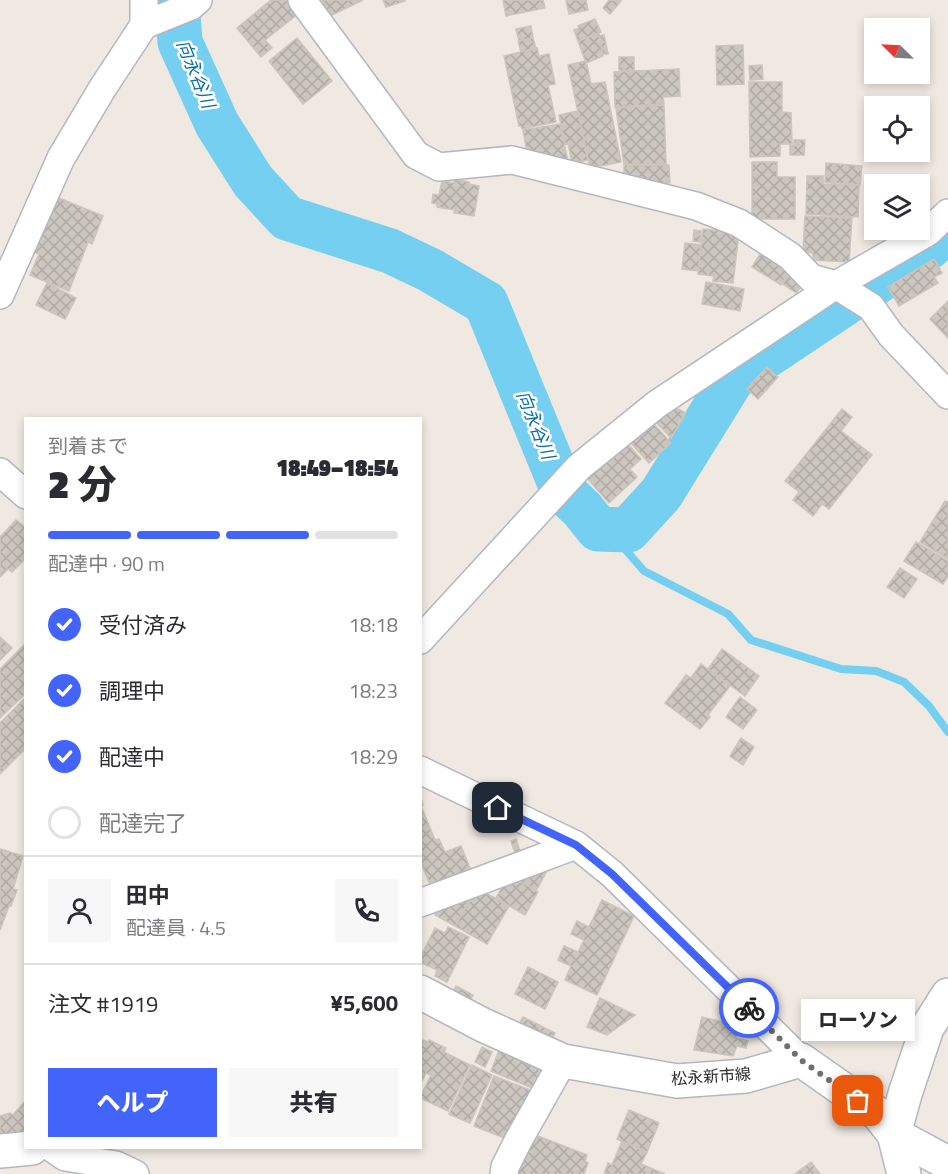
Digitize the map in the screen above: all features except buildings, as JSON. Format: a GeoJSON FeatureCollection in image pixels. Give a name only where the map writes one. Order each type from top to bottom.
{"type":"FeatureCollection","features":[{"type":"Feature","properties":{"kind":"main road","name":"松永新市線"},"geometry":{"type":"LineString","coordinates":[[422,993],[483,1025],[563,1060],[676,1081],[746,1076],[801,1060]]}},
{"type":"Feature","properties":{"kind":"main road"},"geometry":{"type":"LineString","coordinates":[[904,1174],[894,1134],[927,1028],[948,994]]}},
{"type":"Feature","properties":{"kind":"main road"},"geometry":{"type":"LineString","coordinates":[[801,1060],[878,1114],[894,1134],[948,1161]]}},
{"type":"Feature","properties":{"kind":"main road"},"geometry":{"type":"LineString","coordinates":[[0,1151],[24,1149]]}},
{"type":"Feature","properties":{"kind":"street"},"geometry":{"type":"LineString","coordinates":[[302,0],[416,155],[439,167],[512,160],[696,206],[739,223],[790,256],[811,278],[836,285],[871,307],[891,335],[948,395]]}},
{"type":"Feature","properties":{"kind":"street"},"geometry":{"type":"LineString","coordinates":[[0,295],[61,158],[148,15],[194,3]]}},
{"type":"Feature","properties":{"kind":"street"},"geometry":{"type":"LineString","coordinates":[[422,638],[579,468],[657,404],[836,285],[928,232],[948,213]]}},
{"type":"Feature","properties":{"kind":"street"},"geometry":{"type":"LineString","coordinates":[[0,471],[24,493]]}},
{"type":"Feature","properties":{"kind":"street"},"geometry":{"type":"LineString","coordinates":[[422,771],[576,845],[612,874],[801,1060]]}},
{"type":"Feature","properties":{"kind":"street"},"geometry":{"type":"LineString","coordinates":[[422,902],[576,845]]}},
{"type":"Feature","properties":{"kind":"street"},"geometry":{"type":"LineString","coordinates":[[504,1174],[505,1167],[518,1141],[563,1060]]}},
{"type":"Feature","properties":{"kind":"street"},"geometry":{"type":"LineString","coordinates":[[53,1149],[65,1157],[116,1165],[135,1174]]}},
{"type":"Feature","properties":{"kind":"waterway","name":"向永谷川"},"geometry":{"type":"LineString","coordinates":[[177,0],[180,42],[217,124],[253,181],[287,218],[390,251],[430,270],[486,303],[563,491],[598,529],[628,530],[661,494],[733,378],[929,247],[948,230]]}},
{"type":"Feature","properties":{"kind":"waterway"},"geometry":{"type":"LineString","coordinates":[[598,529],[624,548],[644,571],[728,614],[751,640],[841,669],[876,671],[904,682],[929,706],[948,732]]}},
{"type":"Feature","properties":{"kind":"way so far"},"geometry":{"type":"LineString","coordinates":[[749,1008],[801,1060],[858,1101]]}},
{"type":"Feature","properties":{"kind":"place","name":"ローソン"},"geometry":{"type":"Point","coordinates":[858,1101]}},
{"type":"Feature","properties":{"kind":"route"},"geometry":{"type":"LineString","coordinates":[[498,808],[576,845],[612,874],[749,1008]]}}]}
